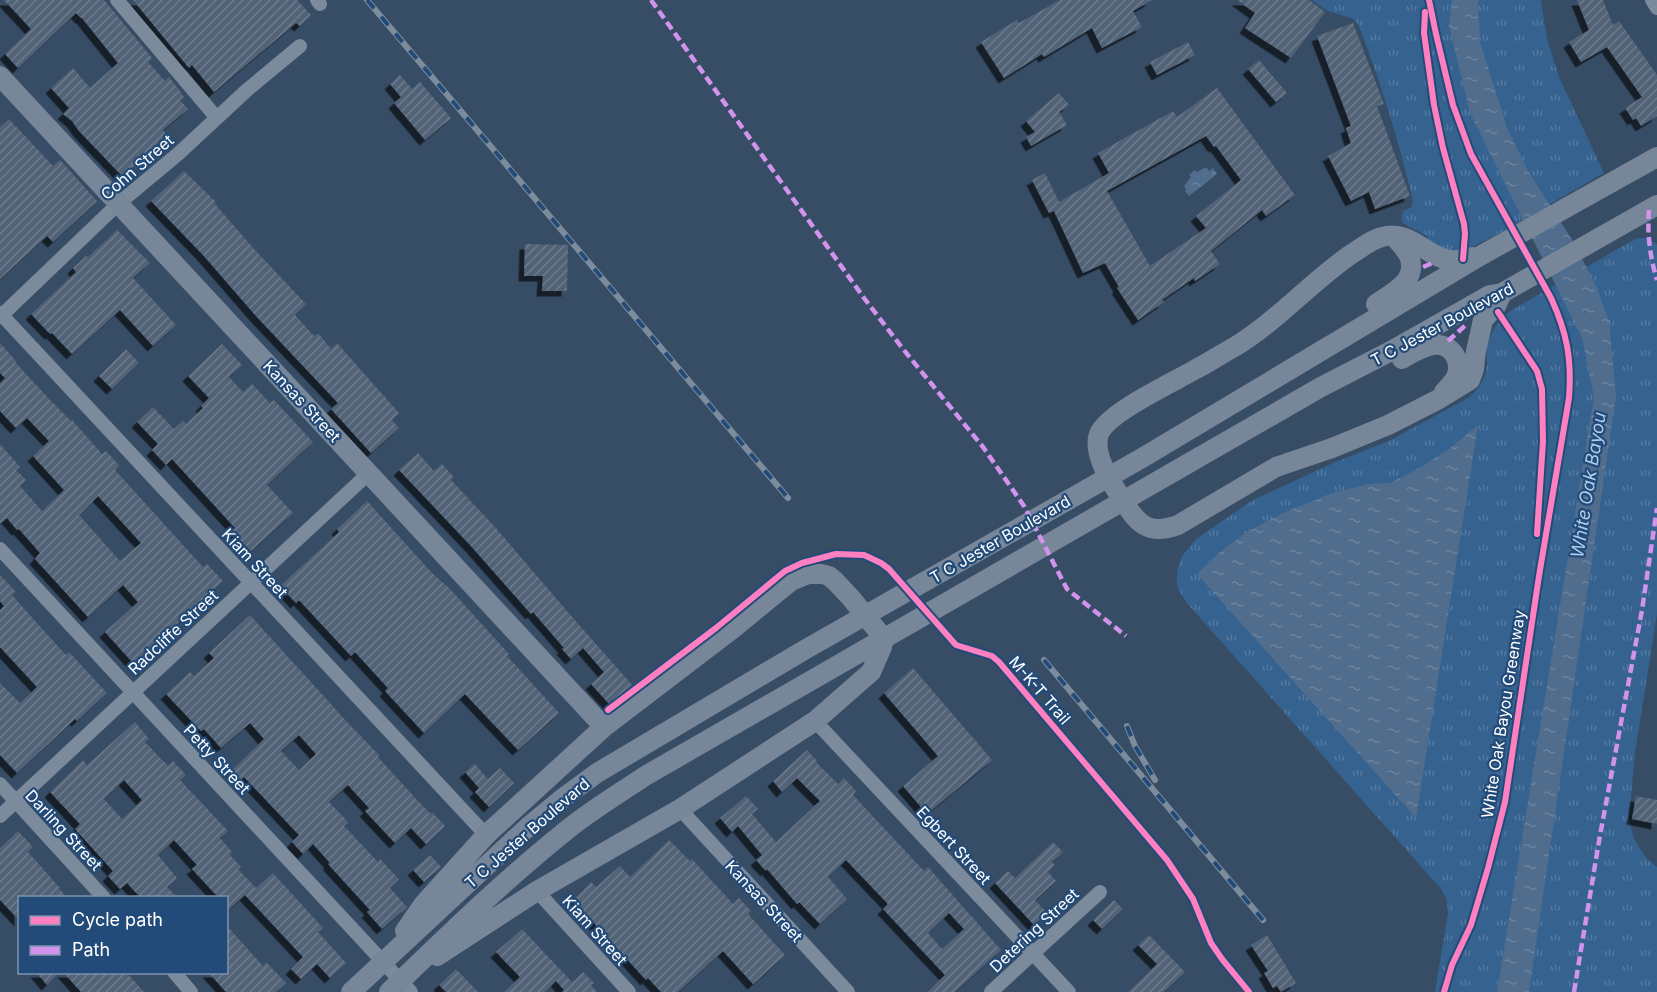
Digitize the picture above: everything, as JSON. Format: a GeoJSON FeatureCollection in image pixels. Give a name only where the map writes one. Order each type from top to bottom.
{"type":"FeatureCollection","features":[{"type":"Feature","properties":{"kind":"main road","name":"Kansas Street"},"geometry":{"type":"LineString","coordinates":[[0,76],[604,726]]}},
{"type":"Feature","properties":{"kind":"main road","name":"T C Jester Boulevard"},"geometry":{"type":"LineString","coordinates":[[351,992],[528,828],[597,773],[806,650],[1142,458],[1480,256],[1657,157]]}},
{"type":"Feature","properties":{"kind":"main road","name":"T C Jester Boulevard"},"geometry":{"type":"LineString","coordinates":[[400,988],[446,936],[563,833],[597,807],[674,759],[1321,387],[1391,351],[1490,295],[1503,293],[1657,206]]}},
{"type":"Feature","properties":{"kind":"main road"},"geometry":{"type":"LineString","coordinates":[[1480,256],[1450,260],[1439,257],[1409,239],[1394,236],[1370,242],[1324,274],[1255,334],[1143,398],[1107,422],[1098,440],[1098,456],[1130,511],[1148,528],[1166,530],[1191,519],[1276,467],[1332,448],[1388,425],[1438,399],[1470,380],[1483,320],[1496,306],[1503,293]]}},
{"type":"Feature","properties":{"kind":"main road"},"geometry":{"type":"LineString","coordinates":[[1297,365],[1351,320],[1407,281],[1411,270],[1410,257],[1394,236]]}},
{"type":"Feature","properties":{"kind":"main road"},"geometry":{"type":"LineString","coordinates":[[1321,387],[1351,382],[1380,370],[1421,348],[1435,344],[1453,350],[1458,369],[1456,377],[1438,399]]}},
{"type":"Feature","properties":{"kind":"main road"},"geometry":{"type":"LineString","coordinates":[[383,962],[423,905],[486,835],[604,726],[735,627],[790,581],[814,574],[822,574],[835,581],[881,635],[883,642],[871,672],[815,721],[680,809],[537,891],[400,988]]}},
{"type":"Feature","properties":{"kind":"street"},"geometry":{"type":"LineString","coordinates":[[117,0],[216,117]]}},
{"type":"Feature","properties":{"kind":"street"},"geometry":{"type":"LineString","coordinates":[[1652,0],[1657,8]]}},
{"type":"Feature","properties":{"kind":"street","name":"Cohn Street"},"geometry":{"type":"LineString","coordinates":[[1,315],[118,204],[178,154],[216,117],[300,45]]}},
{"type":"Feature","properties":{"kind":"street","name":"Kiam Street"},"geometry":{"type":"LineString","coordinates":[[1,315],[486,835]]}},
{"type":"Feature","properties":{"kind":"street","name":"Radcliffe Street"},"geometry":{"type":"LineString","coordinates":[[0,816],[369,473]]}},
{"type":"Feature","properties":{"kind":"street","name":"Petty Street"},"geometry":{"type":"LineString","coordinates":[[0,549],[383,962],[400,988]]}},
{"type":"Feature","properties":{"kind":"street","name":"Egbert Street"},"geometry":{"type":"LineString","coordinates":[[815,721],[1069,992]]}},
{"type":"Feature","properties":{"kind":"street","name":"Darling Street"},"geometry":{"type":"LineString","coordinates":[[0,784],[103,896]]}},
{"type":"Feature","properties":{"kind":"street","name":"Kansas Street"},"geometry":{"type":"LineString","coordinates":[[680,809],[848,992]]}},
{"type":"Feature","properties":{"kind":"street","name":"Kiam Street"},"geometry":{"type":"LineString","coordinates":[[537,891],[630,992]]}},
{"type":"Feature","properties":{"kind":"street","name":"Detering Street"},"geometry":{"type":"LineString","coordinates":[[991,992],[1100,892]]}},
{"type":"Feature","properties":{"kind":"street"},"geometry":{"type":"LineString","coordinates":[[176,974],[192,992]]}},
{"type":"Feature","properties":{"kind":"green space"},"geometry":{"type":"Polygon","coordinates":[[[1312,0],[1541,0],[1547,39],[1559,77],[1604,173],[1502,232],[1466,250],[1450,252],[1427,240],[1427,236],[1404,224],[1401,219],[1403,211],[1411,207],[1413,201],[1389,112],[1358,24],[1353,19],[1326,10],[1312,0]]]}},
{"type":"Feature","properties":{"kind":"green space"},"geometry":{"type":"Polygon","coordinates":[[[1639,238],[1647,238],[1657,244],[1657,614],[1635,753],[1629,818],[1637,844],[1647,859],[1657,867],[1657,992],[1435,992],[1448,913],[1447,901],[1442,890],[1186,602],[1177,584],[1177,570],[1182,556],[1196,539],[1253,500],[1333,463],[1389,441],[1468,398],[1483,379],[1487,365],[1489,340],[1496,325],[1504,317],[1512,310],[1639,238]]]}},
{"type":"Feature","properties":{"kind":"water","name":"White Oak Bayou"},"geometry":{"type":"Polygon","coordinates":[[[1452,0],[1478,0],[1480,42],[1507,128],[1528,171],[1574,243],[1597,288],[1609,321],[1616,396],[1529,992],[1497,992],[1594,397],[1582,338],[1470,113],[1449,26],[1452,0]]]}},
{"type":"Feature","properties":{"kind":"water"},"geometry":{"type":"Polygon","coordinates":[[[1204,168],[1209,171],[1213,168],[1217,174],[1189,196],[1184,186],[1191,177],[1189,175],[1195,170],[1197,172],[1204,168]]]}},
{"type":"Feature","properties":{"kind":"water"},"geometry":{"type":"Polygon","coordinates":[[[1478,425],[1416,818],[1197,574],[1220,552],[1247,532],[1283,513],[1332,493],[1369,484],[1390,483],[1448,450],[1478,425]]]}},
{"type":"Feature","properties":{"kind":"building"},"geometry":{"type":"Polygon","coordinates":[[[4,0],[104,0],[152,58],[148,62],[165,81],[169,77],[180,91],[184,97],[180,100],[188,109],[163,130],[167,135],[123,177],[63,114],[69,108],[51,88],[73,68],[90,88],[118,63],[76,13],[18,68],[5,54],[31,29],[4,0]]]}},
{"type":"Feature","properties":{"kind":"building"},"geometry":{"type":"Polygon","coordinates":[[[133,0],[297,0],[311,15],[300,26],[296,23],[214,92],[192,65],[189,68],[133,0]]]}},
{"type":"Feature","properties":{"kind":"building"},"geometry":{"type":"Polygon","coordinates":[[[1060,0],[1152,0],[1133,11],[1142,27],[1102,48],[1092,28],[1044,57],[1042,54],[1004,78],[981,42],[1017,20],[1019,23],[1060,0]]]}},
{"type":"Feature","properties":{"kind":"building"},"geometry":{"type":"Polygon","coordinates":[[[1237,0],[1309,0],[1325,12],[1291,58],[1245,28],[1255,13],[1237,0]]]}},
{"type":"Feature","properties":{"kind":"building"},"geometry":{"type":"Polygon","coordinates":[[[1577,0],[1603,0],[1613,25],[1619,21],[1657,75],[1657,116],[1641,126],[1636,118],[1633,120],[1625,108],[1642,97],[1607,47],[1581,62],[1569,42],[1589,30],[1577,0]]]}},
{"type":"Feature","properties":{"kind":"building"},"geometry":{"type":"Polygon","coordinates":[[[1353,23],[1384,104],[1377,106],[1410,196],[1375,209],[1369,192],[1351,201],[1328,156],[1351,143],[1346,128],[1351,126],[1317,36],[1353,23]]]}},
{"type":"Feature","properties":{"kind":"building"},"geometry":{"type":"Polygon","coordinates":[[[1188,42],[1195,55],[1157,75],[1150,62],[1188,42]]]}},
{"type":"Feature","properties":{"kind":"building"},"geometry":{"type":"Polygon","coordinates":[[[1259,60],[1287,93],[1276,102],[1248,69],[1259,60]]]}},
{"type":"Feature","properties":{"kind":"building"},"geometry":{"type":"Polygon","coordinates":[[[400,75],[412,89],[420,82],[451,118],[425,140],[394,103],[401,97],[390,84],[400,75]]]}},
{"type":"Feature","properties":{"kind":"building"},"geometry":{"type":"Polygon","coordinates":[[[1217,88],[1295,195],[1266,216],[1262,210],[1211,251],[1220,264],[1195,281],[1194,278],[1138,320],[1117,288],[1119,287],[1105,263],[1083,273],[1054,211],[1049,213],[1032,180],[1045,173],[1059,202],[1109,173],[1098,153],[1173,111],[1177,117],[1217,88]],[[1206,136],[1107,191],[1150,266],[1206,228],[1196,216],[1241,180],[1216,146],[1214,147],[1206,136]]]}},
{"type":"Feature","properties":{"kind":"building"},"geometry":{"type":"Polygon","coordinates":[[[1059,93],[1069,105],[1059,112],[1067,125],[1031,146],[1026,137],[1035,132],[1026,121],[1059,93]]]}},
{"type":"Feature","properties":{"kind":"building"},"geometry":{"type":"Polygon","coordinates":[[[9,119],[53,166],[60,160],[97,201],[53,242],[47,236],[0,279],[0,127],[9,119]]]}},
{"type":"Feature","properties":{"kind":"building"},"geometry":{"type":"Polygon","coordinates":[[[184,171],[216,202],[214,203],[255,250],[306,304],[295,315],[314,336],[318,333],[331,349],[337,343],[399,413],[392,420],[399,428],[371,453],[331,409],[338,403],[151,201],[184,171]]]}},
{"type":"Feature","properties":{"kind":"building"},"geometry":{"type":"Polygon","coordinates":[[[117,230],[150,263],[133,278],[176,325],[153,346],[120,310],[72,354],[31,314],[76,272],[73,268],[117,230]]]}},
{"type":"Feature","properties":{"kind":"building"},"geometry":{"type":"Polygon","coordinates":[[[525,244],[568,245],[567,291],[542,291],[543,276],[524,276],[525,244]]]}},
{"type":"Feature","properties":{"kind":"building"},"geometry":{"type":"Polygon","coordinates":[[[0,343],[15,362],[102,454],[106,451],[119,465],[115,470],[203,567],[207,564],[223,581],[134,664],[105,632],[138,602],[123,585],[88,617],[35,559],[40,553],[19,529],[17,530],[7,518],[0,524],[0,444],[20,467],[16,470],[26,480],[20,486],[42,511],[64,490],[33,456],[49,441],[27,418],[16,428],[0,411],[0,383],[5,378],[0,373],[0,343]],[[98,496],[79,515],[120,561],[141,543],[98,496]]]}},
{"type":"Feature","properties":{"kind":"building"},"geometry":{"type":"Polygon","coordinates":[[[222,344],[242,365],[229,377],[243,392],[252,384],[270,403],[274,400],[313,442],[267,485],[293,513],[251,551],[231,531],[235,528],[172,459],[166,465],[152,450],[158,444],[137,422],[153,407],[174,429],[183,421],[186,424],[203,408],[201,406],[209,398],[188,376],[222,344]]]}},
{"type":"Feature","properties":{"kind":"building"},"geometry":{"type":"Polygon","coordinates":[[[126,349],[139,363],[112,389],[99,376],[126,349]]]}},
{"type":"Feature","properties":{"kind":"building"},"geometry":{"type":"Polygon","coordinates":[[[418,453],[434,471],[442,464],[454,477],[451,480],[495,527],[633,686],[611,706],[591,684],[604,672],[583,648],[571,659],[533,612],[531,614],[399,470],[418,453]]]}},
{"type":"Feature","properties":{"kind":"building"},"geometry":{"type":"Polygon","coordinates":[[[367,501],[509,654],[507,656],[559,713],[518,750],[465,694],[424,733],[385,691],[388,688],[355,652],[351,656],[299,600],[296,603],[280,586],[339,532],[337,529],[367,501]]]}},
{"type":"Feature","properties":{"kind":"building"},"geometry":{"type":"Polygon","coordinates":[[[0,575],[16,592],[12,595],[35,621],[66,655],[69,652],[107,693],[77,721],[75,719],[17,773],[0,755],[0,683],[20,703],[37,687],[0,647],[0,610],[4,606],[0,601],[0,575]]]}},
{"type":"Feature","properties":{"kind":"building"},"geometry":{"type":"Polygon","coordinates":[[[250,615],[379,755],[378,757],[418,801],[445,826],[426,844],[411,828],[395,843],[365,811],[369,808],[348,785],[329,802],[348,822],[344,826],[378,862],[380,859],[399,879],[390,888],[407,907],[382,929],[367,912],[370,910],[313,844],[303,854],[292,842],[299,835],[244,777],[239,781],[231,771],[264,739],[250,723],[221,748],[204,729],[201,731],[166,694],[190,672],[194,676],[214,658],[209,653],[250,615]],[[299,735],[281,751],[299,770],[316,754],[299,735]]]}},
{"type":"Feature","properties":{"kind":"building"},"geometry":{"type":"Polygon","coordinates":[[[913,668],[992,760],[927,814],[903,786],[938,756],[884,693],[913,668]]]}},
{"type":"Feature","properties":{"kind":"building"},"geometry":{"type":"Polygon","coordinates":[[[135,722],[149,739],[145,742],[168,766],[173,761],[186,775],[180,780],[228,831],[220,838],[232,852],[230,855],[241,867],[238,869],[256,888],[273,873],[323,928],[318,932],[346,963],[330,978],[317,964],[301,979],[291,969],[303,957],[245,895],[228,910],[228,896],[217,896],[192,869],[197,865],[174,840],[158,855],[177,878],[167,887],[176,896],[139,896],[127,883],[120,889],[108,876],[113,871],[75,829],[80,824],[50,792],[83,760],[87,765],[135,722]],[[124,780],[104,799],[122,819],[142,800],[124,780]]]}},
{"type":"Feature","properties":{"kind":"building"},"geometry":{"type":"Polygon","coordinates":[[[807,750],[838,784],[844,778],[856,791],[853,795],[924,871],[928,867],[1001,950],[955,992],[927,992],[945,975],[883,909],[888,904],[846,860],[828,877],[847,899],[820,924],[799,902],[797,904],[767,869],[766,871],[756,860],[762,855],[738,826],[732,832],[720,818],[746,796],[758,809],[752,814],[776,842],[820,801],[797,778],[782,792],[773,781],[807,750]],[[949,913],[928,933],[942,949],[964,929],[949,913]]]}},
{"type":"Feature","properties":{"kind":"building"},"geometry":{"type":"Polygon","coordinates":[[[475,764],[488,779],[500,768],[514,783],[489,807],[475,792],[479,788],[465,772],[475,764]]]}},
{"type":"Feature","properties":{"kind":"building"},"geometry":{"type":"Polygon","coordinates":[[[1636,796],[1657,800],[1657,824],[1632,819],[1636,796]]]}},
{"type":"Feature","properties":{"kind":"building"},"geometry":{"type":"Polygon","coordinates":[[[18,831],[33,847],[28,852],[66,896],[18,896],[18,919],[0,900],[0,848],[18,831]]]}},
{"type":"Feature","properties":{"kind":"building"},"geometry":{"type":"Polygon","coordinates":[[[669,840],[690,861],[692,859],[733,904],[739,898],[751,911],[748,914],[785,955],[753,984],[723,951],[678,992],[661,992],[648,978],[646,980],[573,900],[591,882],[596,887],[620,866],[630,877],[669,840]]]}},
{"type":"Feature","properties":{"kind":"building"},"geometry":{"type":"Polygon","coordinates":[[[1053,842],[1063,852],[1052,862],[1055,865],[1048,872],[1056,881],[1035,900],[1047,913],[1034,925],[995,883],[1008,871],[1015,878],[1053,842]]]}},
{"type":"Feature","properties":{"kind":"building"},"geometry":{"type":"Polygon","coordinates":[[[430,855],[441,867],[424,882],[413,870],[430,855]]]}},
{"type":"Feature","properties":{"kind":"building"},"geometry":{"type":"Polygon","coordinates":[[[1114,900],[1123,909],[1102,929],[1093,920],[1114,900]]]}},
{"type":"Feature","properties":{"kind":"building"},"geometry":{"type":"Polygon","coordinates":[[[228,927],[263,966],[266,962],[286,983],[276,992],[226,992],[210,974],[228,974],[228,927]]]}},
{"type":"Feature","properties":{"kind":"building"},"geometry":{"type":"Polygon","coordinates":[[[522,929],[572,982],[583,972],[594,983],[591,985],[597,992],[562,992],[564,990],[556,981],[545,992],[504,992],[520,977],[496,952],[522,929]]]}},
{"type":"Feature","properties":{"kind":"building"},"geometry":{"type":"Polygon","coordinates":[[[1149,935],[1185,972],[1164,992],[1128,992],[1157,964],[1138,945],[1149,935]]]}},
{"type":"Feature","properties":{"kind":"building"},"geometry":{"type":"Polygon","coordinates":[[[1267,935],[1296,983],[1281,992],[1277,986],[1273,988],[1264,973],[1268,971],[1251,945],[1267,935]]]}},
{"type":"Feature","properties":{"kind":"building"},"geometry":{"type":"Polygon","coordinates":[[[456,969],[478,992],[446,992],[439,985],[456,969]]]}},
{"type":"Feature","properties":{"kind":"building"},"geometry":{"type":"Polygon","coordinates":[[[38,974],[58,974],[47,985],[38,974]]]}},
{"type":"Feature","properties":{"kind":"building"},"geometry":{"type":"Polygon","coordinates":[[[65,974],[128,974],[144,992],[81,992],[65,974]]]}},
{"type":"Feature","properties":{"kind":"railway"},"geometry":{"type":"LineString","coordinates":[[367,0],[788,498]]}},
{"type":"Feature","properties":{"kind":"railway"},"geometry":{"type":"LineString","coordinates":[[1044,660],[1263,920]]}},
{"type":"Feature","properties":{"kind":"railway"},"geometry":{"type":"LineString","coordinates":[[1127,726],[1135,746],[1155,780]]}},
{"type":"Feature","properties":{"kind":"marked path"},"geometry":{"type":"LineString","coordinates":[[651,0],[864,298],[983,447],[1024,506],[1067,589],[1126,636]]}},
{"type":"Feature","properties":{"kind":"marked path"},"geometry":{"type":"LineString","coordinates":[[1649,210],[1648,228],[1657,280]]}},
{"type":"Feature","properties":{"kind":"marked path"},"geometry":{"type":"LineString","coordinates":[[1423,267],[1435,262]]}},
{"type":"Feature","properties":{"kind":"marked path"},"geometry":{"type":"LineString","coordinates":[[1448,341],[1468,323]]}},
{"type":"Feature","properties":{"kind":"marked path"},"geometry":{"type":"LineString","coordinates":[[1574,992],[1599,841],[1642,610],[1657,508]]}},
{"type":"Feature","properties":{"kind":"cycle path","name":"White Oak Bayou Greenway"},"geometry":{"type":"LineString","coordinates":[[1429,0],[1453,105],[1471,154],[1551,298],[1565,335],[1570,371],[1569,398],[1505,802],[1471,925],[1452,965],[1444,992]]}},
{"type":"Feature","properties":{"kind":"cycle path"},"geometry":{"type":"LineString","coordinates":[[1425,12],[1424,33],[1434,105],[1464,224],[1463,259]]}},
{"type":"Feature","properties":{"kind":"cycle path"},"geometry":{"type":"LineString","coordinates":[[1498,312],[1537,371],[1542,389],[1543,441],[1537,534]]}},
{"type":"Feature","properties":{"kind":"cycle path","name":"M-K-T Trail"},"geometry":{"type":"LineString","coordinates":[[608,710],[716,628],[785,571],[802,563],[836,554],[864,555],[889,569],[956,645],[992,656],[999,662],[1167,860],[1193,899],[1211,943],[1249,992]]}}]}
